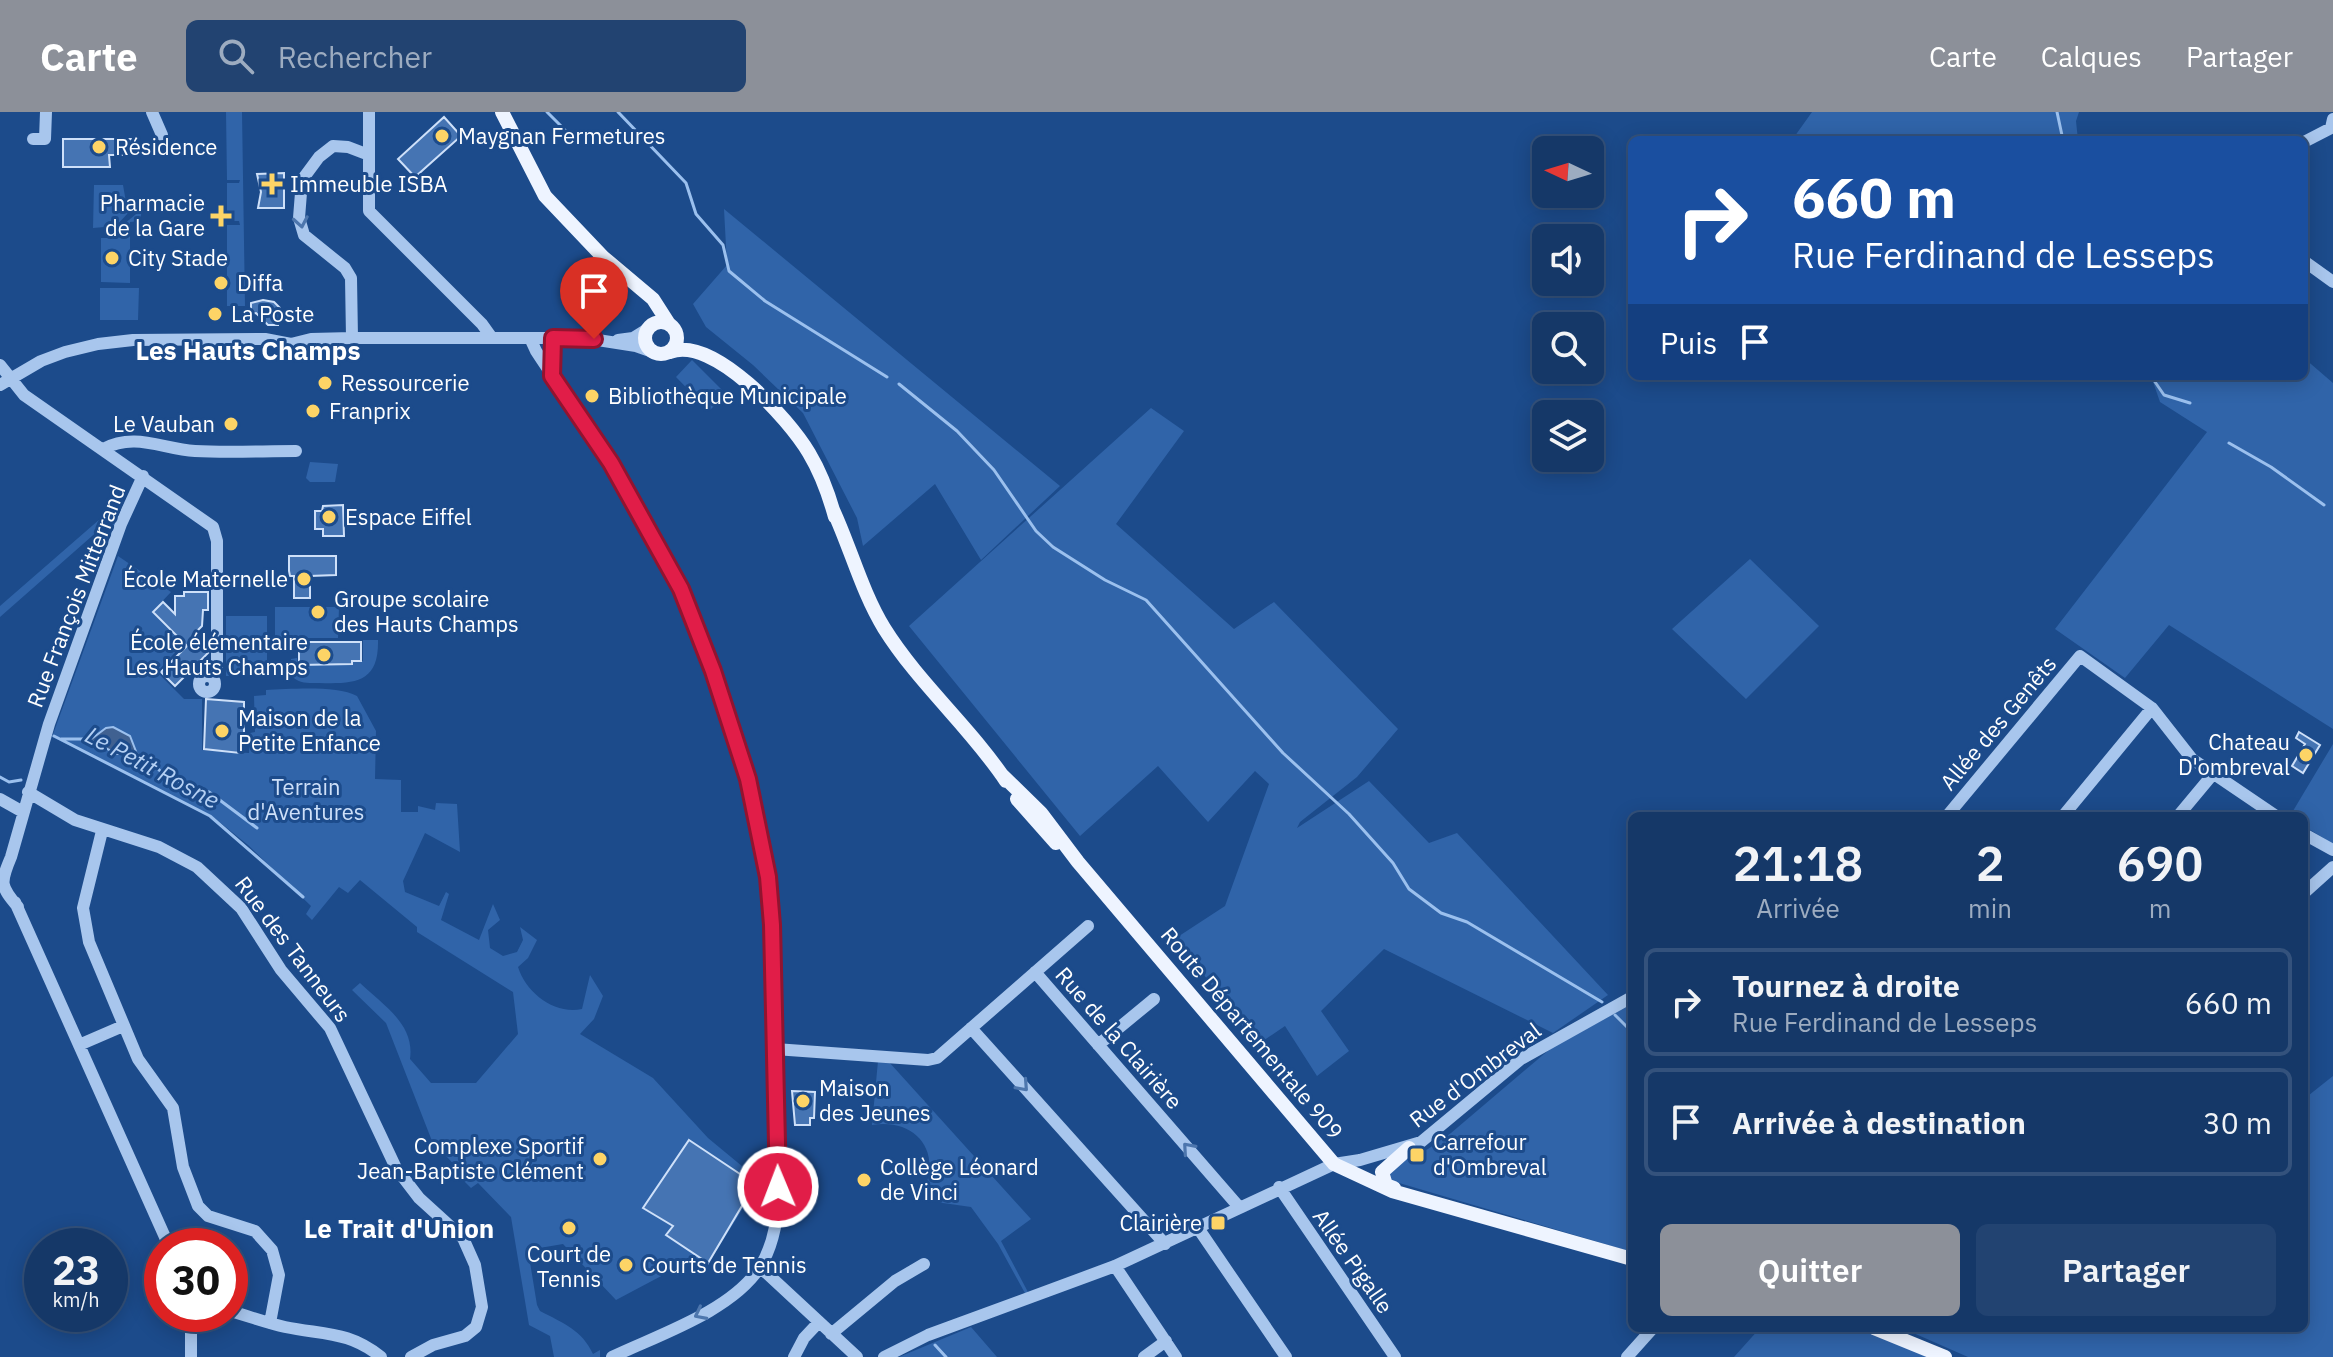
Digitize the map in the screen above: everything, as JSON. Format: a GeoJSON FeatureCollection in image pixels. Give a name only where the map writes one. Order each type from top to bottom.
{"type":"FeatureCollection","features":[{"type":"Feature","properties":{"kind":"main road"},"geometry":{"type":"LineString","coordinates":[[502,112],[545,196],[614,266],[658,305],[672,326],[677,342],[670,352]]}},
{"type":"Feature","properties":{"kind":"main road"},"geometry":{"type":"LineString","coordinates":[[632,282],[651,308],[652,319],[645,340],[653,352],[683,348],[696,350],[717,360],[738,377]]}},
{"type":"Feature","properties":{"kind":"main road"},"geometry":{"type":"LineString","coordinates":[[649,328],[659,322],[672,326],[715,352],[738,377]]}},
{"type":"Feature","properties":{"kind":"main road","name":"Route Départementale 909"},"geometry":{"type":"LineString","coordinates":[[738,377],[782,416],[801,440],[817,467],[876,613],[907,661],[1001,774],[1041,813],[1078,862],[1334,1164],[1374,1184],[1412,1197],[1628,1258]]}},
{"type":"Feature","properties":{"kind":"main road"},"geometry":{"type":"LineString","coordinates":[[1409,1148],[1382,1172],[1386,1185],[1412,1197]]}},
{"type":"Feature","properties":{"kind":"main road"},"geometry":{"type":"LineString","coordinates":[[1888,1332],[1945,1357]]}},
{"type":"Feature","properties":{"kind":"street"},"geometry":{"type":"LineString","coordinates":[[33,139],[45,139],[46,112]]}},
{"type":"Feature","properties":{"kind":"street"},"geometry":{"type":"LineString","coordinates":[[152,112],[162,135]]}},
{"type":"Feature","properties":{"kind":"street"},"geometry":{"type":"LineString","coordinates":[[369,112],[369,211],[492,338]]}},
{"type":"Feature","properties":{"kind":"street"},"geometry":{"type":"LineString","coordinates":[[2308,140],[2332,125]]}},
{"type":"Feature","properties":{"kind":"street"},"geometry":{"type":"LineString","coordinates":[[352,338],[349,272],[304,235],[299,218],[302,180],[319,157],[336,145],[369,155]]}},
{"type":"Feature","properties":{"kind":"street"},"geometry":{"type":"LineString","coordinates":[[2308,264],[2333,282]]}},
{"type":"Feature","properties":{"kind":"street"},"geometry":{"type":"LineString","coordinates":[[468,310],[477,327],[477,338]]}},
{"type":"Feature","properties":{"kind":"street"},"geometry":{"type":"LineString","coordinates":[[4,382],[51,356],[106,342],[254,339],[291,344],[311,339],[352,338],[628,339],[649,328]]}},
{"type":"Feature","properties":{"kind":"street"},"geometry":{"type":"LineString","coordinates":[[530,338],[552,376],[601,446],[659,547],[697,627],[748,779],[768,877],[775,1049],[777,1219],[774,1239],[760,1267],[743,1288],[724,1302],[612,1357]]}},
{"type":"Feature","properties":{"kind":"street"},"geometry":{"type":"LineString","coordinates":[[552,376],[553,338]]}},
{"type":"Feature","properties":{"kind":"street"},"geometry":{"type":"LineString","coordinates":[[603,339],[653,352]]}},
{"type":"Feature","properties":{"kind":"street","name":"Rue François Mitterrand"},"geometry":{"type":"LineString","coordinates":[[0,365],[4,382],[143,476],[121,524],[49,724],[28,792],[8,883],[161,1228]]}},
{"type":"Feature","properties":{"kind":"street"},"geometry":{"type":"LineString","coordinates":[[103,449],[129,440],[158,442],[196,451],[296,451]]}},
{"type":"Feature","properties":{"kind":"street"},"geometry":{"type":"LineString","coordinates":[[143,476],[204,518],[216,534],[217,666],[206,676]]}},
{"type":"Feature","properties":{"kind":"street","name":"Allée des Genêts"},"geometry":{"type":"LineString","coordinates":[[1950,812],[2080,656],[2152,708]]}},
{"type":"Feature","properties":{"kind":"street"},"geometry":{"type":"LineString","coordinates":[[2066,812],[2152,708],[2192,759],[2270,812]]}},
{"type":"Feature","properties":{"kind":"street"},"geometry":{"type":"LineString","coordinates":[[2181,812],[2213,774]]}},
{"type":"Feature","properties":{"kind":"street","name":"Rue des Tanneurs"},"geometry":{"type":"LineString","coordinates":[[28,792],[64,814],[102,831],[172,852],[197,867],[229,894],[281,970],[319,1011],[336,1036],[396,1168],[419,1198],[468,1246],[477,1274],[480,1319],[476,1327],[465,1336],[433,1345],[411,1357]]}},
{"type":"Feature","properties":{"kind":"street"},"geometry":{"type":"LineString","coordinates":[[0,799],[23,812]]}},
{"type":"Feature","properties":{"kind":"street"},"geometry":{"type":"LineString","coordinates":[[102,831],[84,901],[83,922],[138,1059],[173,1108],[183,1167],[198,1206],[208,1216],[255,1231],[272,1250],[279,1275],[270,1323]]}},
{"type":"Feature","properties":{"kind":"street"},"geometry":{"type":"LineString","coordinates":[[2308,836],[2333,850]]}},
{"type":"Feature","properties":{"kind":"street"},"geometry":{"type":"LineString","coordinates":[[2308,889],[2333,867]]}},
{"type":"Feature","properties":{"kind":"street"},"geometry":{"type":"LineString","coordinates":[[1035,972],[1088,926]]}},
{"type":"Feature","properties":{"kind":"street","name":"Rue de la Clairière"},"geometry":{"type":"LineString","coordinates":[[775,1049],[928,1060],[942,1055],[1035,972],[1239,1207]]}},
{"type":"Feature","properties":{"kind":"street"},"geometry":{"type":"LineString","coordinates":[[1098,1045],[1154,999]]}},
{"type":"Feature","properties":{"kind":"street","name":"Rue d'Ombreval"},"geometry":{"type":"LineString","coordinates":[[884,1357],[924,1336],[1115,1266],[1334,1164],[1409,1148],[1432,1136],[1521,1059],[1628,999]]}},
{"type":"Feature","properties":{"kind":"street"},"geometry":{"type":"LineString","coordinates":[[79,1045],[123,1026]]}},
{"type":"Feature","properties":{"kind":"street"},"geometry":{"type":"LineString","coordinates":[[971,1028],[1165,1244]]}},
{"type":"Feature","properties":{"kind":"street","name":"Allée Pigalle"},"geometry":{"type":"LineString","coordinates":[[1279,1187],[1395,1357]]}},
{"type":"Feature","properties":{"kind":"street"},"geometry":{"type":"LineString","coordinates":[[1198,1228],[1286,1357]]}},
{"type":"Feature","properties":{"kind":"street"},"geometry":{"type":"LineString","coordinates":[[831,1334],[895,1281],[924,1264]]}},
{"type":"Feature","properties":{"kind":"street"},"geometry":{"type":"LineString","coordinates":[[1115,1266],[1176,1357]]}},
{"type":"Feature","properties":{"kind":"street"},"geometry":{"type":"LineString","coordinates":[[760,1267],[857,1357]]}},
{"type":"Feature","properties":{"kind":"street"},"geometry":{"type":"LineString","coordinates":[[248,1316],[348,1336],[381,1357]]}},
{"type":"Feature","properties":{"kind":"street"},"geometry":{"type":"LineString","coordinates":[[794,1357],[804,1338],[819,1322]]}},
{"type":"Feature","properties":{"kind":"street"},"geometry":{"type":"LineString","coordinates":[[191,1332],[191,1357]]}},
{"type":"Feature","properties":{"kind":"street"},"geometry":{"type":"LineString","coordinates":[[1627,1357],[1649,1332]]}},
{"type":"Feature","properties":{"kind":"street"},"geometry":{"type":"LineString","coordinates":[[1144,1357],[1166,1341]]}},
{"type":"Feature","properties":{"kind":"green space"},"geometry":{"type":"Polygon","coordinates":[[[226,112],[242,112],[245,306],[227,306],[227,225],[240,225],[239,221],[227,221],[227,183],[239,183],[240,180],[227,180],[226,112]]]}},
{"type":"Feature","properties":{"kind":"green space"},"geometry":{"type":"Polygon","coordinates":[[[1812,112],[2079,112],[2076,121],[2078,136],[1795,136],[1812,112]]]}},
{"type":"Feature","properties":{"kind":"green space"},"geometry":{"type":"Polygon","coordinates":[[[94,185],[123,185],[128,213],[116,226],[93,228],[94,185]]]}},
{"type":"Feature","properties":{"kind":"green space"},"geometry":{"type":"Polygon","coordinates":[[[142,209],[140,221],[130,222],[130,283],[101,282],[101,238],[117,238],[117,230],[142,209]]]}},
{"type":"Feature","properties":{"kind":"green space"},"geometry":{"type":"Polygon","coordinates":[[[724,209],[1060,486],[981,560],[935,484],[863,546],[857,518],[803,413],[753,365],[706,327],[693,304],[727,265],[724,209]]]}},
{"type":"Feature","properties":{"kind":"green space"},"geometry":{"type":"Polygon","coordinates":[[[100,288],[139,288],[138,320],[100,320],[100,288]]]}},
{"type":"Feature","properties":{"kind":"green space"},"geometry":{"type":"Polygon","coordinates":[[[692,360],[726,394],[709,411],[676,377],[692,360]]]}},
{"type":"Feature","properties":{"kind":"green space"},"geometry":{"type":"Polygon","coordinates":[[[2308,361],[2333,383],[2333,729],[2169,625],[2125,678],[2055,629],[2207,432],[2160,402],[2152,380],[2308,380],[2308,361]]]}},
{"type":"Feature","properties":{"kind":"green space"},"geometry":{"type":"Polygon","coordinates":[[[1151,408],[1184,431],[1116,524],[1234,629],[1274,602],[1398,729],[1357,777],[1300,822],[1297,828],[1369,781],[1429,843],[1457,833],[1608,995],[1553,1033],[1384,949],[1321,1011],[1349,1051],[1317,1076],[1285,1026],[1257,1045],[1176,938],[1225,906],[1269,784],[1255,771],[1208,822],[1158,766],[1080,836],[909,626],[1151,408]]]}},
{"type":"Feature","properties":{"kind":"green space"},"geometry":{"type":"Polygon","coordinates":[[[310,462],[338,464],[335,482],[310,482],[306,478],[310,462]]]}},
{"type":"Feature","properties":{"kind":"green space"},"geometry":{"type":"Polygon","coordinates":[[[108,512],[109,521],[119,516],[115,526],[108,522],[0,617],[0,606],[108,512]]]}},
{"type":"Feature","properties":{"kind":"green space","name":"Terrain d'Aventures"},"geometry":{"type":"Polygon","coordinates":[[[118,556],[171,592],[152,612],[183,644],[157,672],[184,699],[202,699],[202,750],[249,753],[250,733],[255,732],[254,696],[266,695],[266,690],[326,689],[357,696],[376,731],[375,779],[401,780],[401,812],[418,812],[418,806],[435,810],[436,803],[457,804],[460,852],[425,833],[403,881],[405,892],[439,906],[446,892],[449,894],[441,920],[479,940],[493,904],[500,920],[488,930],[490,948],[503,956],[517,952],[523,940],[520,927],[537,940],[528,958],[518,967],[535,993],[552,1005],[562,1009],[582,1009],[590,975],[603,996],[594,1019],[580,1034],[653,1078],[708,1138],[760,1181],[708,1264],[701,1260],[691,1266],[682,1265],[616,1300],[563,1244],[528,1250],[540,1311],[577,1333],[593,1354],[600,1350],[600,1357],[554,1357],[550,1336],[529,1325],[511,1217],[478,1183],[471,1188],[462,1179],[462,1173],[432,1141],[386,1023],[352,990],[360,983],[396,1016],[408,1035],[410,1059],[431,1083],[476,1083],[518,1034],[513,992],[417,932],[417,927],[360,880],[348,893],[339,887],[312,920],[306,914],[311,906],[248,845],[212,816],[52,737],[118,556]]]}},
{"type":"Feature","properties":{"kind":"green space"},"geometry":{"type":"Polygon","coordinates":[[[1750,559],[1819,626],[1746,699],[1672,629],[1750,559]]]}},
{"type":"Feature","properties":{"kind":"green space"},"geometry":{"type":"Polygon","coordinates":[[[275,607],[339,607],[338,638],[275,638],[275,607]]]}},
{"type":"Feature","properties":{"kind":"green space"},"geometry":{"type":"Polygon","coordinates":[[[226,616],[267,616],[267,676],[226,676],[226,616]]]}},
{"type":"Feature","properties":{"kind":"green space"},"geometry":{"type":"Polygon","coordinates":[[[363,640],[378,640],[374,665],[362,678],[344,683],[311,683],[291,675],[291,659],[297,658],[298,665],[363,661],[363,640]]]}},
{"type":"Feature","properties":{"kind":"green space"},"geometry":{"type":"Polygon","coordinates":[[[2333,744],[2333,844],[2308,828],[2308,812],[2292,812],[2333,744]]]}},
{"type":"Feature","properties":{"kind":"green space"},"geometry":{"type":"Polygon","coordinates":[[[1628,1006],[1628,1251],[1389,1180],[1391,1167],[1428,1149],[1451,1133],[1550,1049],[1628,1006]]]}},
{"type":"Feature","properties":{"kind":"green space"},"geometry":{"type":"Polygon","coordinates":[[[878,1061],[889,1062],[1031,1219],[1001,1241],[1029,1294],[1026,1295],[998,1244],[971,1207],[936,1202],[923,1192],[930,1163],[921,1140],[901,1127],[872,1125],[878,1061]]]}},
{"type":"Feature","properties":{"kind":"green space"},"geometry":{"type":"Polygon","coordinates":[[[2333,1076],[2333,1357],[1968,1357],[1911,1332],[2308,1332],[2308,1096],[2333,1076]]]}},
{"type":"Feature","properties":{"kind":"green space"},"geometry":{"type":"Polygon","coordinates":[[[971,1327],[997,1357],[899,1357],[971,1327]]]}},
{"type":"Feature","properties":{"kind":"green space"},"geometry":{"type":"Polygon","coordinates":[[[1756,1332],[1886,1332],[1945,1357],[1734,1357],[1756,1332]]]}},
{"type":"Feature","properties":{"kind":"shaded area"},"geometry":{"type":"Polygon","coordinates":[[[113,727],[130,736],[137,754],[117,754],[90,740],[106,728],[113,727]]]}},
{"type":"Feature","properties":{"kind":"building"},"geometry":{"type":"Polygon","coordinates":[[[444,117],[461,136],[415,177],[398,159],[444,117]]]}},
{"type":"Feature","properties":{"kind":"building","name":"Résidence"},"geometry":{"type":"Polygon","coordinates":[[[63,139],[135,139],[135,155],[109,155],[110,167],[63,167],[63,139]]]}},
{"type":"Feature","properties":{"kind":"building","name":"Immeuble ISBA"},"geometry":{"type":"Polygon","coordinates":[[[284,173],[284,208],[258,208],[261,192],[257,174],[284,173]]]}},
{"type":"Feature","properties":{"kind":"building"},"geometry":{"type":"Polygon","coordinates":[[[263,300],[274,302],[280,308],[282,321],[278,321],[278,325],[268,325],[256,313],[251,314],[251,303],[263,300]]]}},
{"type":"Feature","properties":{"kind":"building","name":"Espace Eiffel"},"geometry":{"type":"Polygon","coordinates":[[[343,505],[344,536],[323,536],[323,529],[315,529],[315,511],[322,511],[323,506],[343,505]]]}},
{"type":"Feature","properties":{"kind":"building","name":"École Maternelle"},"geometry":{"type":"Polygon","coordinates":[[[289,556],[336,556],[336,575],[310,576],[310,598],[294,598],[294,576],[290,576],[289,556]]]}},
{"type":"Feature","properties":{"kind":"building"},"geometry":{"type":"Polygon","coordinates":[[[184,592],[208,592],[208,610],[203,610],[202,626],[193,635],[208,653],[175,686],[161,672],[187,646],[153,612],[163,602],[175,614],[175,596],[184,596],[184,592]]]}},
{"type":"Feature","properties":{"kind":"building"},"geometry":{"type":"Polygon","coordinates":[[[299,642],[361,642],[361,661],[352,661],[352,664],[299,665],[299,642]]]}},
{"type":"Feature","properties":{"kind":"building","name":"Maison de la Petite Enfance"},"geometry":{"type":"Polygon","coordinates":[[[206,699],[244,702],[244,746],[240,746],[240,753],[204,749],[206,699]]]}},
{"type":"Feature","properties":{"kind":"building","name":"Chateau D'ombreval"},"geometry":{"type":"Polygon","coordinates":[[[2299,732],[2320,745],[2303,773],[2292,766],[2305,744],[2296,738],[2299,732]]]}},
{"type":"Feature","properties":{"kind":"building","name":"Maison des Jeunes"},"geometry":{"type":"Polygon","coordinates":[[[792,1091],[815,1092],[814,1118],[810,1118],[810,1125],[795,1125],[792,1091]]]}},
{"type":"Feature","properties":{"kind":"building"},"geometry":{"type":"Polygon","coordinates":[[[689,1140],[755,1184],[708,1263],[666,1235],[673,1226],[643,1208],[689,1140]]]}},
{"type":"Feature","properties":{"kind":"waterway"},"geometry":{"type":"LineString","coordinates":[[547,112],[572,137]]}},
{"type":"Feature","properties":{"kind":"waterway"},"geometry":{"type":"LineString","coordinates":[[618,112],[686,183],[696,214],[723,245],[729,271],[765,301],[887,377]]}},
{"type":"Feature","properties":{"kind":"waterway"},"geometry":{"type":"LineString","coordinates":[[2057,112],[2062,136]]}},
{"type":"Feature","properties":{"kind":"waterway"},"geometry":{"type":"LineString","coordinates":[[2154,380],[2164,395],[2190,403]]}},
{"type":"Feature","properties":{"kind":"waterway"},"geometry":{"type":"LineString","coordinates":[[899,384],[957,431],[994,470],[1036,531],[1053,547],[1105,580],[1146,600],[1283,753],[1349,814],[1393,863],[1409,889],[1441,913],[1467,922],[1602,1002]]}},
{"type":"Feature","properties":{"kind":"waterway"},"geometry":{"type":"LineString","coordinates":[[2229,443],[2271,467],[2324,505]]}},
{"type":"Feature","properties":{"kind":"waterway","name":"Le Petit Rosne"},"geometry":{"type":"LineString","coordinates":[[54,736],[210,816],[303,897]]}},
{"type":"Feature","properties":{"kind":"waterway"},"geometry":{"type":"LineString","coordinates":[[61,739],[85,739]]}},
{"type":"Feature","properties":{"kind":"waterway"},"geometry":{"type":"LineString","coordinates":[[137,754],[150,760],[162,773],[192,789],[209,792],[257,828]]}},
{"type":"Feature","properties":{"kind":"waterway","name":"Le Petit Rosne"},"geometry":{"type":"LineString","coordinates":[[0,777],[9,782],[21,780]]}},
{"type":"Feature","properties":{"kind":"waterway"},"geometry":{"type":"LineString","coordinates":[[1615,1015],[1628,1028]]}},
{"type":"Feature","properties":{"kind":"waterway"},"geometry":{"type":"LineString","coordinates":[[935,1345],[946,1357]]}},
{"type":"Feature","properties":{"kind":"place","name":"Maygnan Fermetures"},"geometry":{"type":"Point","coordinates":[442,136]}},
{"type":"Feature","properties":{"kind":"place","name":"Résidence"},"geometry":{"type":"Point","coordinates":[99,147]}},
{"type":"Feature","properties":{"kind":"place","name":"Immeuble ISBA"},"geometry":{"type":"Point","coordinates":[272,184]}},
{"type":"Feature","properties":{"kind":"place","name":"Pharmacie de la Gare"},"geometry":{"type":"Point","coordinates":[221,216]}},
{"type":"Feature","properties":{"kind":"place","name":"City Stade"},"geometry":{"type":"Point","coordinates":[112,258]}},
{"type":"Feature","properties":{"kind":"place","name":"Diffa"},"geometry":{"type":"Point","coordinates":[221,283]}},
{"type":"Feature","properties":{"kind":"place","name":"La Poste"},"geometry":{"type":"Point","coordinates":[215,314]}},
{"type":"Feature","properties":{"kind":"place","name":"Ressourcerie"},"geometry":{"type":"Point","coordinates":[325,383]}},
{"type":"Feature","properties":{"kind":"place","name":"Bibliothèque Municipale"},"geometry":{"type":"Point","coordinates":[592,396]}},
{"type":"Feature","properties":{"kind":"place","name":"Franprix"},"geometry":{"type":"Point","coordinates":[313,411]}},
{"type":"Feature","properties":{"kind":"place","name":"Le Vauban"},"geometry":{"type":"Point","coordinates":[231,424]}},
{"type":"Feature","properties":{"kind":"place","name":"Espace Eiffel"},"geometry":{"type":"Point","coordinates":[329,517]}},
{"type":"Feature","properties":{"kind":"place","name":"École Maternelle"},"geometry":{"type":"Point","coordinates":[304,579]}},
{"type":"Feature","properties":{"kind":"place","name":"Groupe scolaire des Hauts Champs"},"geometry":{"type":"Point","coordinates":[318,612]}},
{"type":"Feature","properties":{"kind":"place","name":"École élémentaire Les Hauts Champs"},"geometry":{"type":"Point","coordinates":[324,655]}},
{"type":"Feature","properties":{"kind":"place","name":"Maison de la Petite Enfance"},"geometry":{"type":"Point","coordinates":[222,731]}},
{"type":"Feature","properties":{"kind":"place","name":"Chateau D'ombreval"},"geometry":{"type":"Point","coordinates":[2306,755]}},
{"type":"Feature","properties":{"kind":"place","name":"Maison des Jeunes"},"geometry":{"type":"Point","coordinates":[803,1101]}},
{"type":"Feature","properties":{"kind":"place","name":"Carrefour d'Ombreval"},"geometry":{"type":"Point","coordinates":[1417,1155]}},
{"type":"Feature","properties":{"kind":"place","name":"Complexe Sportif Jean-Baptiste Clément"},"geometry":{"type":"Point","coordinates":[600,1159]}},
{"type":"Feature","properties":{"kind":"place","name":"Collège Léonard de Vinci"},"geometry":{"type":"Point","coordinates":[864,1180]}},
{"type":"Feature","properties":{"kind":"place","name":"Clairière"},"geometry":{"type":"Point","coordinates":[1218,1223]}},
{"type":"Feature","properties":{"kind":"place","name":"Court de Tennis"},"geometry":{"type":"Point","coordinates":[569,1228]}},
{"type":"Feature","properties":{"kind":"place","name":"Courts de Tennis"},"geometry":{"type":"Point","coordinates":[626,1265]}},
{"type":"Feature","properties":{"kind":"district","name":"Les Hauts Champs"},"geometry":{"type":"Point","coordinates":[248,351]}},
{"type":"Feature","properties":{"kind":"district","name":"Le Trait d'Union"},"geometry":{"type":"Point","coordinates":[399,1229]}},
{"type":"Feature","properties":{"kind":"route"},"geometry":{"type":"LineString","coordinates":[[594,339],[553,338],[552,376],[611,463],[681,589],[731,722],[760,832],[770,896],[773,948],[778,1187]]}}]}
